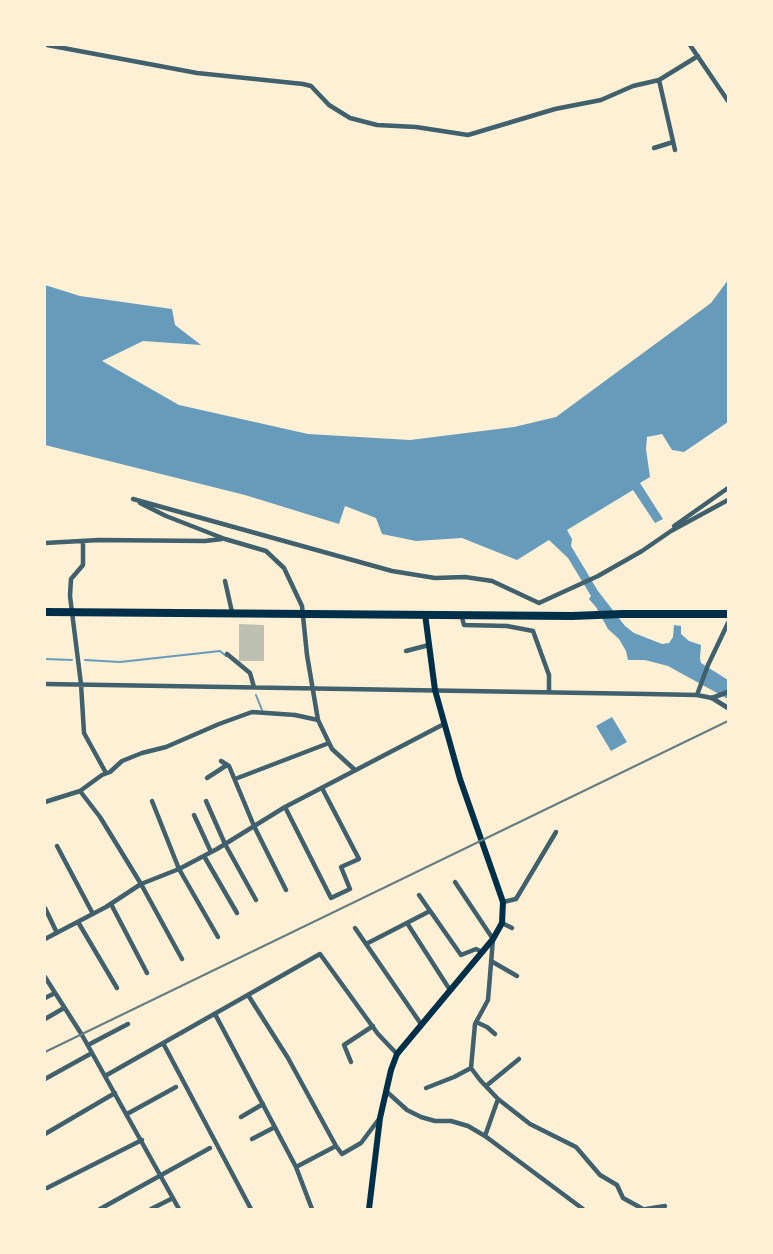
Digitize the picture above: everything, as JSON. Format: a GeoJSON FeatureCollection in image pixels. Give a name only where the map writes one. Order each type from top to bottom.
{"type":"FeatureCollection","features":[{"type":"Feature","properties":{"kind":"highway"},"geometry":{"type":"LineString","coordinates":[[45,612],[572,616],[728,614]]}},
{"type":"Feature","properties":{"kind":"main road"},"geometry":{"type":"LineString","coordinates":[[369,1209],[381,1118],[397,1054],[493,939],[502,923],[503,902],[460,779],[435,690],[425,614]]}},
{"type":"Feature","properties":{"kind":"street"},"geometry":{"type":"LineString","coordinates":[[47,45],[197,74],[303,84],[311,86],[329,105],[350,118],[377,125],[416,127],[468,135],[555,109],[601,100],[633,86],[659,80],[698,56]]}},
{"type":"Feature","properties":{"kind":"street"},"geometry":{"type":"LineString","coordinates":[[690,45],[728,101]]}},
{"type":"Feature","properties":{"kind":"street"},"geometry":{"type":"LineString","coordinates":[[659,80],[675,150]]}},
{"type":"Feature","properties":{"kind":"street"},"geometry":{"type":"LineString","coordinates":[[654,148],[673,142]]}},
{"type":"Feature","properties":{"kind":"street"},"geometry":{"type":"LineString","coordinates":[[669,532],[670,529],[728,488]]}},
{"type":"Feature","properties":{"kind":"street"},"geometry":{"type":"LineString","coordinates":[[355,770],[332,749],[318,720],[302,606],[284,568],[266,551],[225,539],[166,516],[133,499],[392,571],[435,579],[465,577],[492,581],[539,603],[598,576],[642,551],[669,532],[728,500]]}},
{"type":"Feature","properties":{"kind":"street"},"geometry":{"type":"LineString","coordinates":[[45,543],[225,539]]}},
{"type":"Feature","properties":{"kind":"street"},"geometry":{"type":"LineString","coordinates":[[83,541],[83,566],[71,579],[69,588],[81,684],[84,733],[106,773]]}},
{"type":"Feature","properties":{"kind":"street"},"geometry":{"type":"LineString","coordinates":[[225,581],[232,612]]}},
{"type":"Feature","properties":{"kind":"street"},"geometry":{"type":"LineString","coordinates":[[461,614],[464,625],[507,626],[533,631],[549,675],[549,692]]}},
{"type":"Feature","properties":{"kind":"street"},"geometry":{"type":"LineString","coordinates":[[696,695],[728,623]]}},
{"type":"Feature","properties":{"kind":"street"},"geometry":{"type":"LineString","coordinates":[[406,651],[429,645]]}},
{"type":"Feature","properties":{"kind":"street"},"geometry":{"type":"LineString","coordinates":[[227,654],[250,673],[254,687]]}},
{"type":"Feature","properties":{"kind":"street"},"geometry":{"type":"LineString","coordinates":[[45,684],[696,695],[712,698],[728,708]]}},
{"type":"Feature","properties":{"kind":"street"},"geometry":{"type":"LineString","coordinates":[[712,698],[728,693]]}},
{"type":"Feature","properties":{"kind":"street"},"geometry":{"type":"LineString","coordinates":[[45,802],[80,791],[122,761],[166,747],[252,712],[295,714],[318,720]]}},
{"type":"Feature","properties":{"kind":"street"},"geometry":{"type":"LineString","coordinates":[[45,939],[111,904],[141,884],[179,869],[285,807],[444,724]]}},
{"type":"Feature","properties":{"kind":"street"},"geometry":{"type":"LineString","coordinates":[[235,779],[329,743]]}},
{"type":"Feature","properties":{"kind":"street"},"geometry":{"type":"LineString","coordinates":[[221,761],[228,765],[254,826],[286,890]]}},
{"type":"Feature","properties":{"kind":"street"},"geometry":{"type":"LineString","coordinates":[[207,778],[228,765]]}},
{"type":"Feature","properties":{"kind":"street"},"geometry":{"type":"LineString","coordinates":[[285,807],[331,898],[350,889],[341,867],[359,859],[322,788]]}},
{"type":"Feature","properties":{"kind":"street"},"geometry":{"type":"LineString","coordinates":[[80,791],[100,817],[141,884],[182,959]]}},
{"type":"Feature","properties":{"kind":"street"},"geometry":{"type":"LineString","coordinates":[[152,801],[179,869],[218,937]]}},
{"type":"Feature","properties":{"kind":"street"},"geometry":{"type":"LineString","coordinates":[[206,801],[225,844],[256,900]]}},
{"type":"Feature","properties":{"kind":"street"},"geometry":{"type":"LineString","coordinates":[[195,815],[211,852]]}},
{"type":"Feature","properties":{"kind":"street"},"geometry":{"type":"LineString","coordinates":[[503,902],[516,899],[556,832]]}},
{"type":"Feature","properties":{"kind":"street"},"geometry":{"type":"LineString","coordinates":[[57,846],[93,914]]}},
{"type":"Feature","properties":{"kind":"street"},"geometry":{"type":"LineString","coordinates":[[204,855],[237,913]]}},
{"type":"Feature","properties":{"kind":"street"},"geometry":{"type":"LineString","coordinates":[[455,882],[493,939],[488,1000],[476,1022],[471,1068],[498,1099],[530,1124],[576,1147],[600,1175],[617,1185],[623,1198],[645,1209],[665,1206]]}},
{"type":"Feature","properties":{"kind":"street"},"geometry":{"type":"LineString","coordinates":[[419,895],[461,955],[476,949],[482,952]]}},
{"type":"Feature","properties":{"kind":"street"},"geometry":{"type":"LineString","coordinates":[[111,904],[147,973]]}},
{"type":"Feature","properties":{"kind":"street"},"geometry":{"type":"LineString","coordinates":[[45,908],[57,933]]}},
{"type":"Feature","properties":{"kind":"street"},"geometry":{"type":"LineString","coordinates":[[366,944],[430,912]]}},
{"type":"Feature","properties":{"kind":"street"},"geometry":{"type":"LineString","coordinates":[[78,922],[117,988]]}},
{"type":"Feature","properties":{"kind":"street"},"geometry":{"type":"LineString","coordinates":[[407,923],[450,990]]}},
{"type":"Feature","properties":{"kind":"street"},"geometry":{"type":"LineString","coordinates":[[502,923],[512,928]]}},
{"type":"Feature","properties":{"kind":"street"},"geometry":{"type":"LineString","coordinates":[[355,928],[421,1024]]}},
{"type":"Feature","properties":{"kind":"street"},"geometry":{"type":"LineString","coordinates":[[105,1076],[320,954],[373,1026],[397,1054]]}},
{"type":"Feature","properties":{"kind":"street"},"geometry":{"type":"LineString","coordinates":[[491,961],[517,976]]}},
{"type":"Feature","properties":{"kind":"street"},"geometry":{"type":"LineString","coordinates":[[45,977],[88,1045],[179,1209]]}},
{"type":"Feature","properties":{"kind":"street"},"geometry":{"type":"LineString","coordinates":[[45,998],[55,993]]}},
{"type":"Feature","properties":{"kind":"street"},"geometry":{"type":"LineString","coordinates":[[248,994],[288,1058],[342,1154],[361,1143],[381,1118]]}},
{"type":"Feature","properties":{"kind":"street"},"geometry":{"type":"LineString","coordinates":[[45,1019],[64,1008]]}},
{"type":"Feature","properties":{"kind":"street"},"geometry":{"type":"LineString","coordinates":[[215,1014],[296,1167],[312,1209]]}},
{"type":"Feature","properties":{"kind":"street"},"geometry":{"type":"LineString","coordinates":[[476,1022],[495,1034]]}},
{"type":"Feature","properties":{"kind":"street"},"geometry":{"type":"LineString","coordinates":[[88,1045],[128,1024]]}},
{"type":"Feature","properties":{"kind":"street"},"geometry":{"type":"LineString","coordinates":[[351,1062],[344,1045],[373,1026]]}},
{"type":"Feature","properties":{"kind":"street"},"geometry":{"type":"LineString","coordinates":[[163,1043],[251,1209]]}},
{"type":"Feature","properties":{"kind":"street"},"geometry":{"type":"LineString","coordinates":[[45,1079],[92,1053]]}},
{"type":"Feature","properties":{"kind":"street"},"geometry":{"type":"LineString","coordinates":[[486,1086],[519,1059]]}},
{"type":"Feature","properties":{"kind":"street"},"geometry":{"type":"LineString","coordinates":[[426,1088],[471,1068]]}},
{"type":"Feature","properties":{"kind":"street"},"geometry":{"type":"LineString","coordinates":[[127,1114],[176,1087]]}},
{"type":"Feature","properties":{"kind":"street"},"geometry":{"type":"LineString","coordinates":[[386,1091],[407,1110],[421,1117],[468,1126],[485,1136],[583,1209]]}},
{"type":"Feature","properties":{"kind":"street"},"geometry":{"type":"LineString","coordinates":[[45,1134],[115,1093]]}},
{"type":"Feature","properties":{"kind":"street"},"geometry":{"type":"LineString","coordinates":[[485,1136],[498,1099]]}},
{"type":"Feature","properties":{"kind":"street"},"geometry":{"type":"LineString","coordinates":[[241,1117],[263,1104]]}},
{"type":"Feature","properties":{"kind":"street"},"geometry":{"type":"LineString","coordinates":[[252,1139],[275,1126]]}},
{"type":"Feature","properties":{"kind":"street"},"geometry":{"type":"LineString","coordinates":[[47,1188],[142,1140]]}},
{"type":"Feature","properties":{"kind":"street"},"geometry":{"type":"LineString","coordinates":[[296,1167],[336,1146]]}},
{"type":"Feature","properties":{"kind":"street"},"geometry":{"type":"LineString","coordinates":[[100,1209],[210,1148]]}},
{"type":"Feature","properties":{"kind":"street"},"geometry":{"type":"LineString","coordinates":[[151,1209],[173,1198]]}},
{"type":"Feature","properties":{"kind":"water"},"geometry":{"type":"Polygon","coordinates":[[[728,280],[728,422],[684,452],[672,450],[662,434],[647,437],[646,449],[650,477],[640,483],[663,519],[655,523],[633,490],[567,530],[572,539],[571,546],[598,591],[625,626],[634,633],[662,644],[669,643],[673,637],[674,625],[681,626],[681,634],[689,641],[701,645],[701,663],[728,680],[728,699],[668,666],[645,660],[628,660],[619,639],[608,629],[589,599],[591,596],[568,558],[549,540],[517,560],[462,538],[416,541],[382,534],[376,518],[345,506],[339,524],[245,495],[45,445],[45,285],[80,296],[172,309],[175,325],[201,345],[143,341],[102,361],[179,405],[308,434],[410,440],[514,427],[556,417],[711,303],[728,280]]]}},
{"type":"Feature","properties":{"kind":"water"},"geometry":{"type":"Polygon","coordinates":[[[612,717],[627,742],[611,751],[596,726],[612,717]]]}},
{"type":"Feature","properties":{"kind":"building"},"geometry":{"type":"Polygon","coordinates":[[[239,624],[264,625],[264,661],[239,661],[239,624]]]}},
{"type":"Feature","properties":{"kind":"waterway"},"geometry":{"type":"LineString","coordinates":[[85,660],[120,662],[220,651],[226,656]]}},
{"type":"Feature","properties":{"kind":"waterway"},"geometry":{"type":"LineString","coordinates":[[45,659],[72,660]]}},
{"type":"Feature","properties":{"kind":"waterway"},"geometry":{"type":"LineString","coordinates":[[256,695],[262,710]]}},
{"type":"Feature","properties":{"kind":"railway"},"geometry":{"type":"LineString","coordinates":[[45,1052],[728,721]]}}]}
